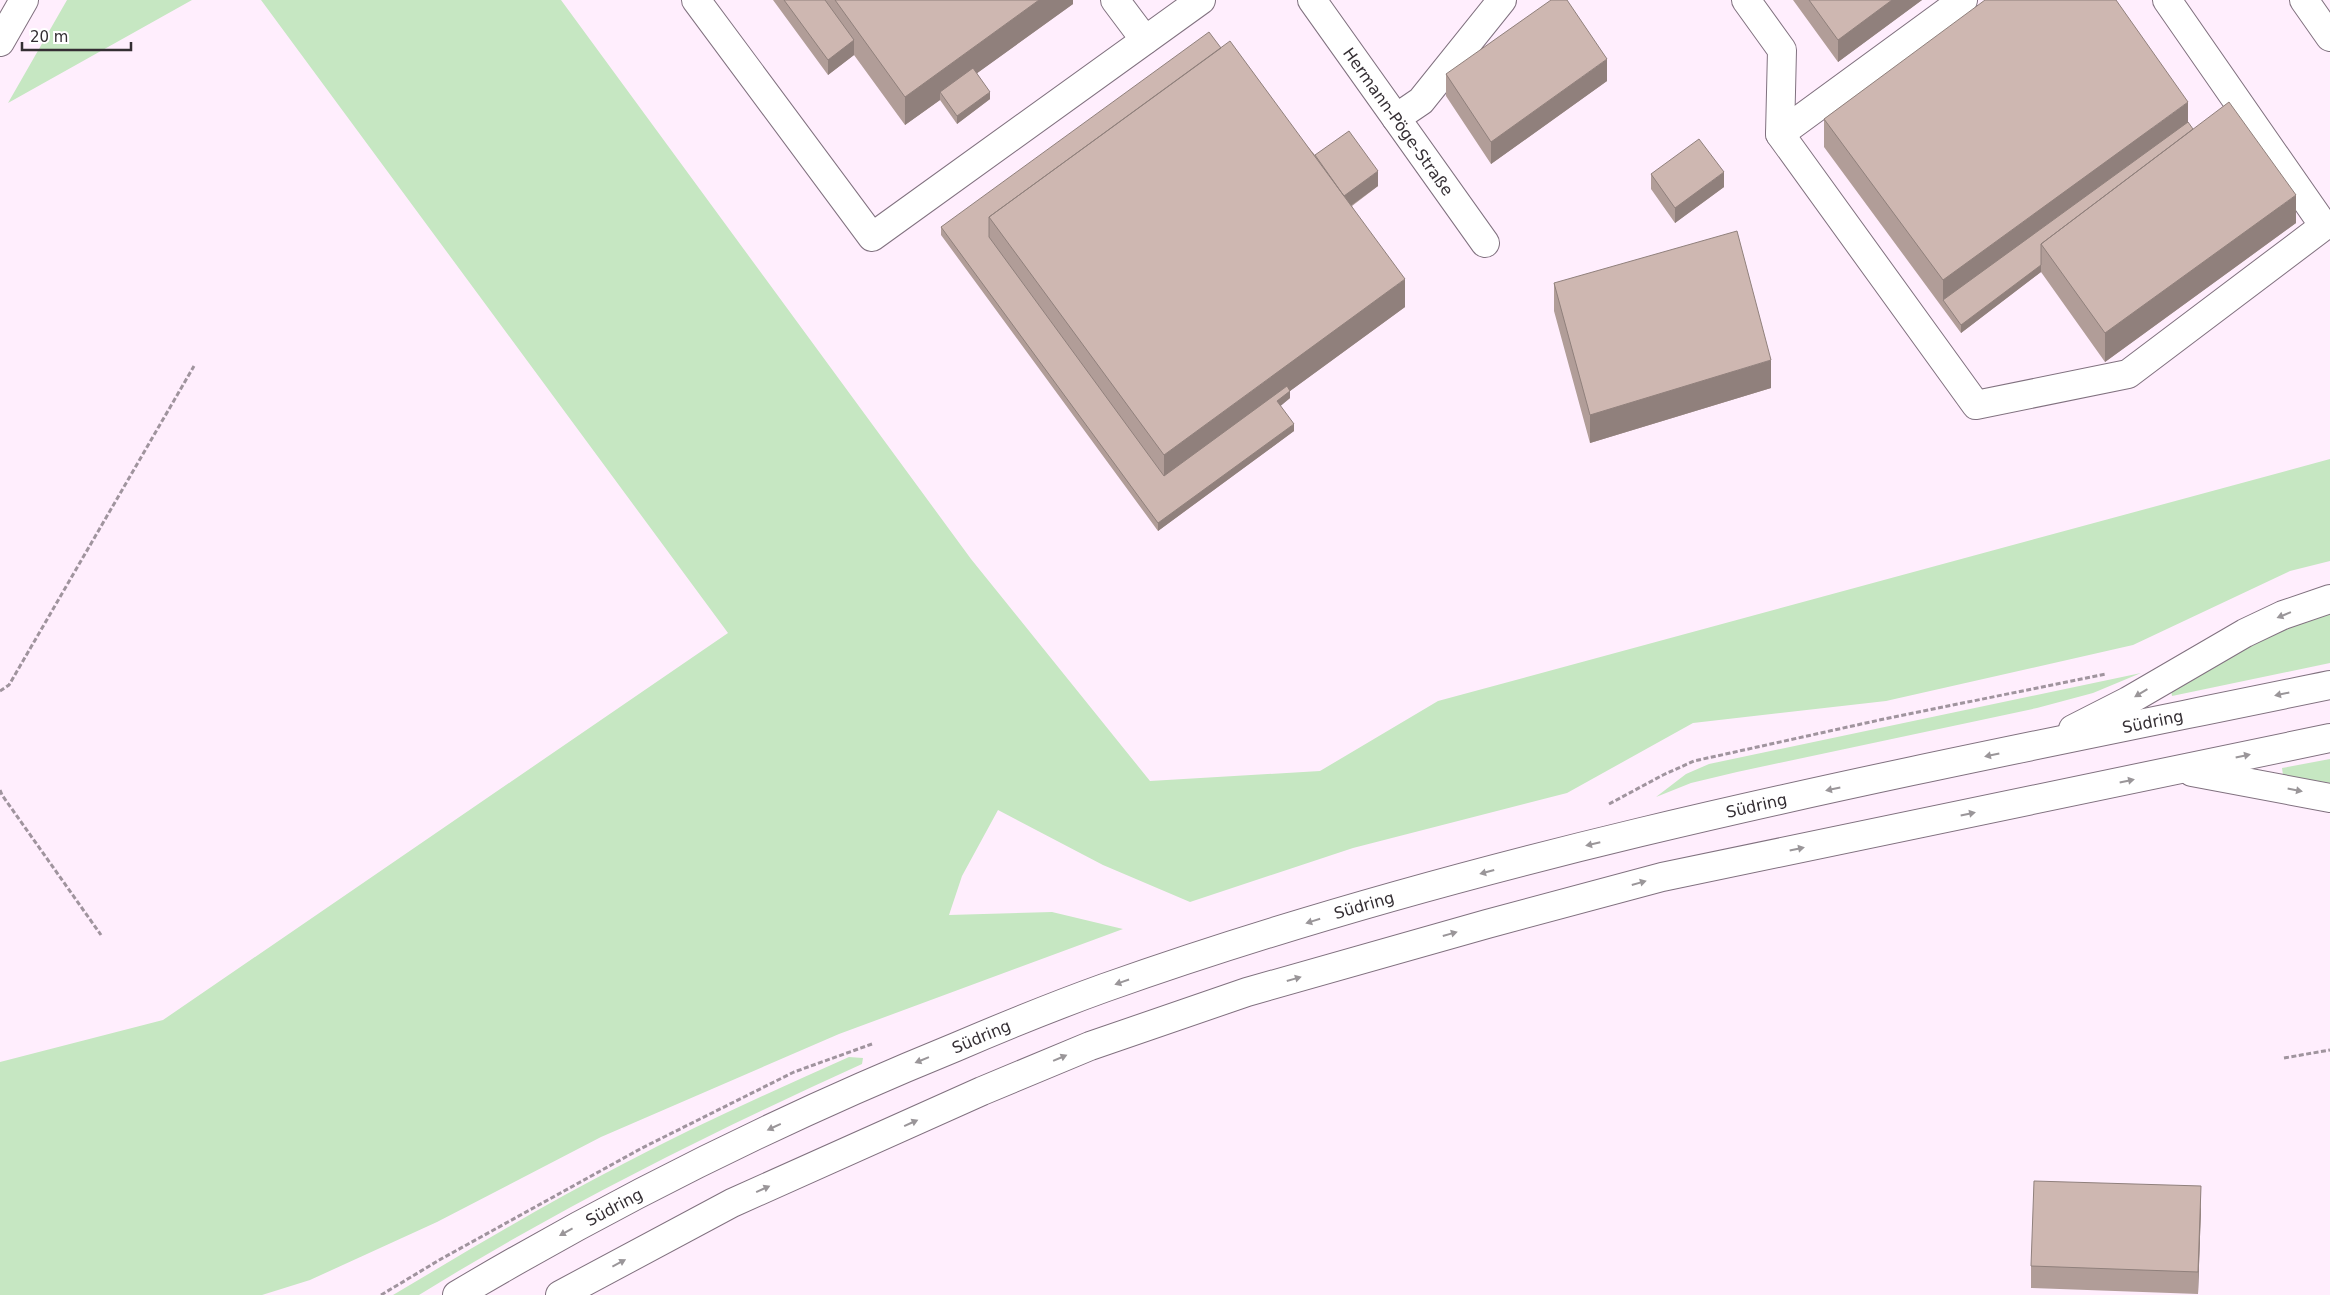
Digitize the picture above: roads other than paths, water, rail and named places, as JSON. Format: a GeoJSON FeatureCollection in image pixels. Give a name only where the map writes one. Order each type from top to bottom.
{"type":"FeatureCollection","features":[{"type":"Feature","properties":{"kind":"main road"},"geometry":{"type":"LineString","coordinates":[[696,0],[872,237],[1200,0]]}},
{"type":"Feature","properties":{"kind":"main road"},"geometry":{"type":"LineString","coordinates":[[1115,0],[1145,40]]}},
{"type":"Feature","properties":{"kind":"main road","name":"Hermann-Pöge-Straße"},"geometry":{"type":"LineString","coordinates":[[1312,0],[1485,243]]}},
{"type":"Feature","properties":{"kind":"main road"},"geometry":{"type":"LineString","coordinates":[[1396,118],[1422,101],[1502,0]]}},
{"type":"Feature","properties":{"kind":"main road"},"geometry":{"type":"LineString","coordinates":[[1746,0],[1782,50],[1780,134],[1976,405],[2128,374],[2324,226],[2167,0]]}},
{"type":"Feature","properties":{"kind":"main road"},"geometry":{"type":"LineString","coordinates":[[1780,134],[1963,0]]}},
{"type":"Feature","properties":{"kind":"main road"},"geometry":{"type":"LineString","coordinates":[[2304,0],[2330,37]]}},
{"type":"Feature","properties":{"kind":"main road"},"geometry":{"type":"LineString","coordinates":[[2040,745],[2128,701],[2245,633],[2283,614],[2330,600]]}},
{"type":"Feature","properties":{"kind":"main road","name":"Südring"},"geometry":{"type":"LineString","coordinates":[[457,1295],[592,1218],[830,1101],[1026,1017],[1168,966],[1348,910],[1534,859],[1826,791],[2330,684]]}},
{"type":"Feature","properties":{"kind":"main road"},"geometry":{"type":"LineString","coordinates":[[560,1295],[732,1203],[982,1091],[1090,1046],[1247,992],[1450,934],[1662,877],[2330,738]]}},
{"type":"Feature","properties":{"kind":"main road"},"geometry":{"type":"LineString","coordinates":[[2178,770],[2330,798]]}}]}
